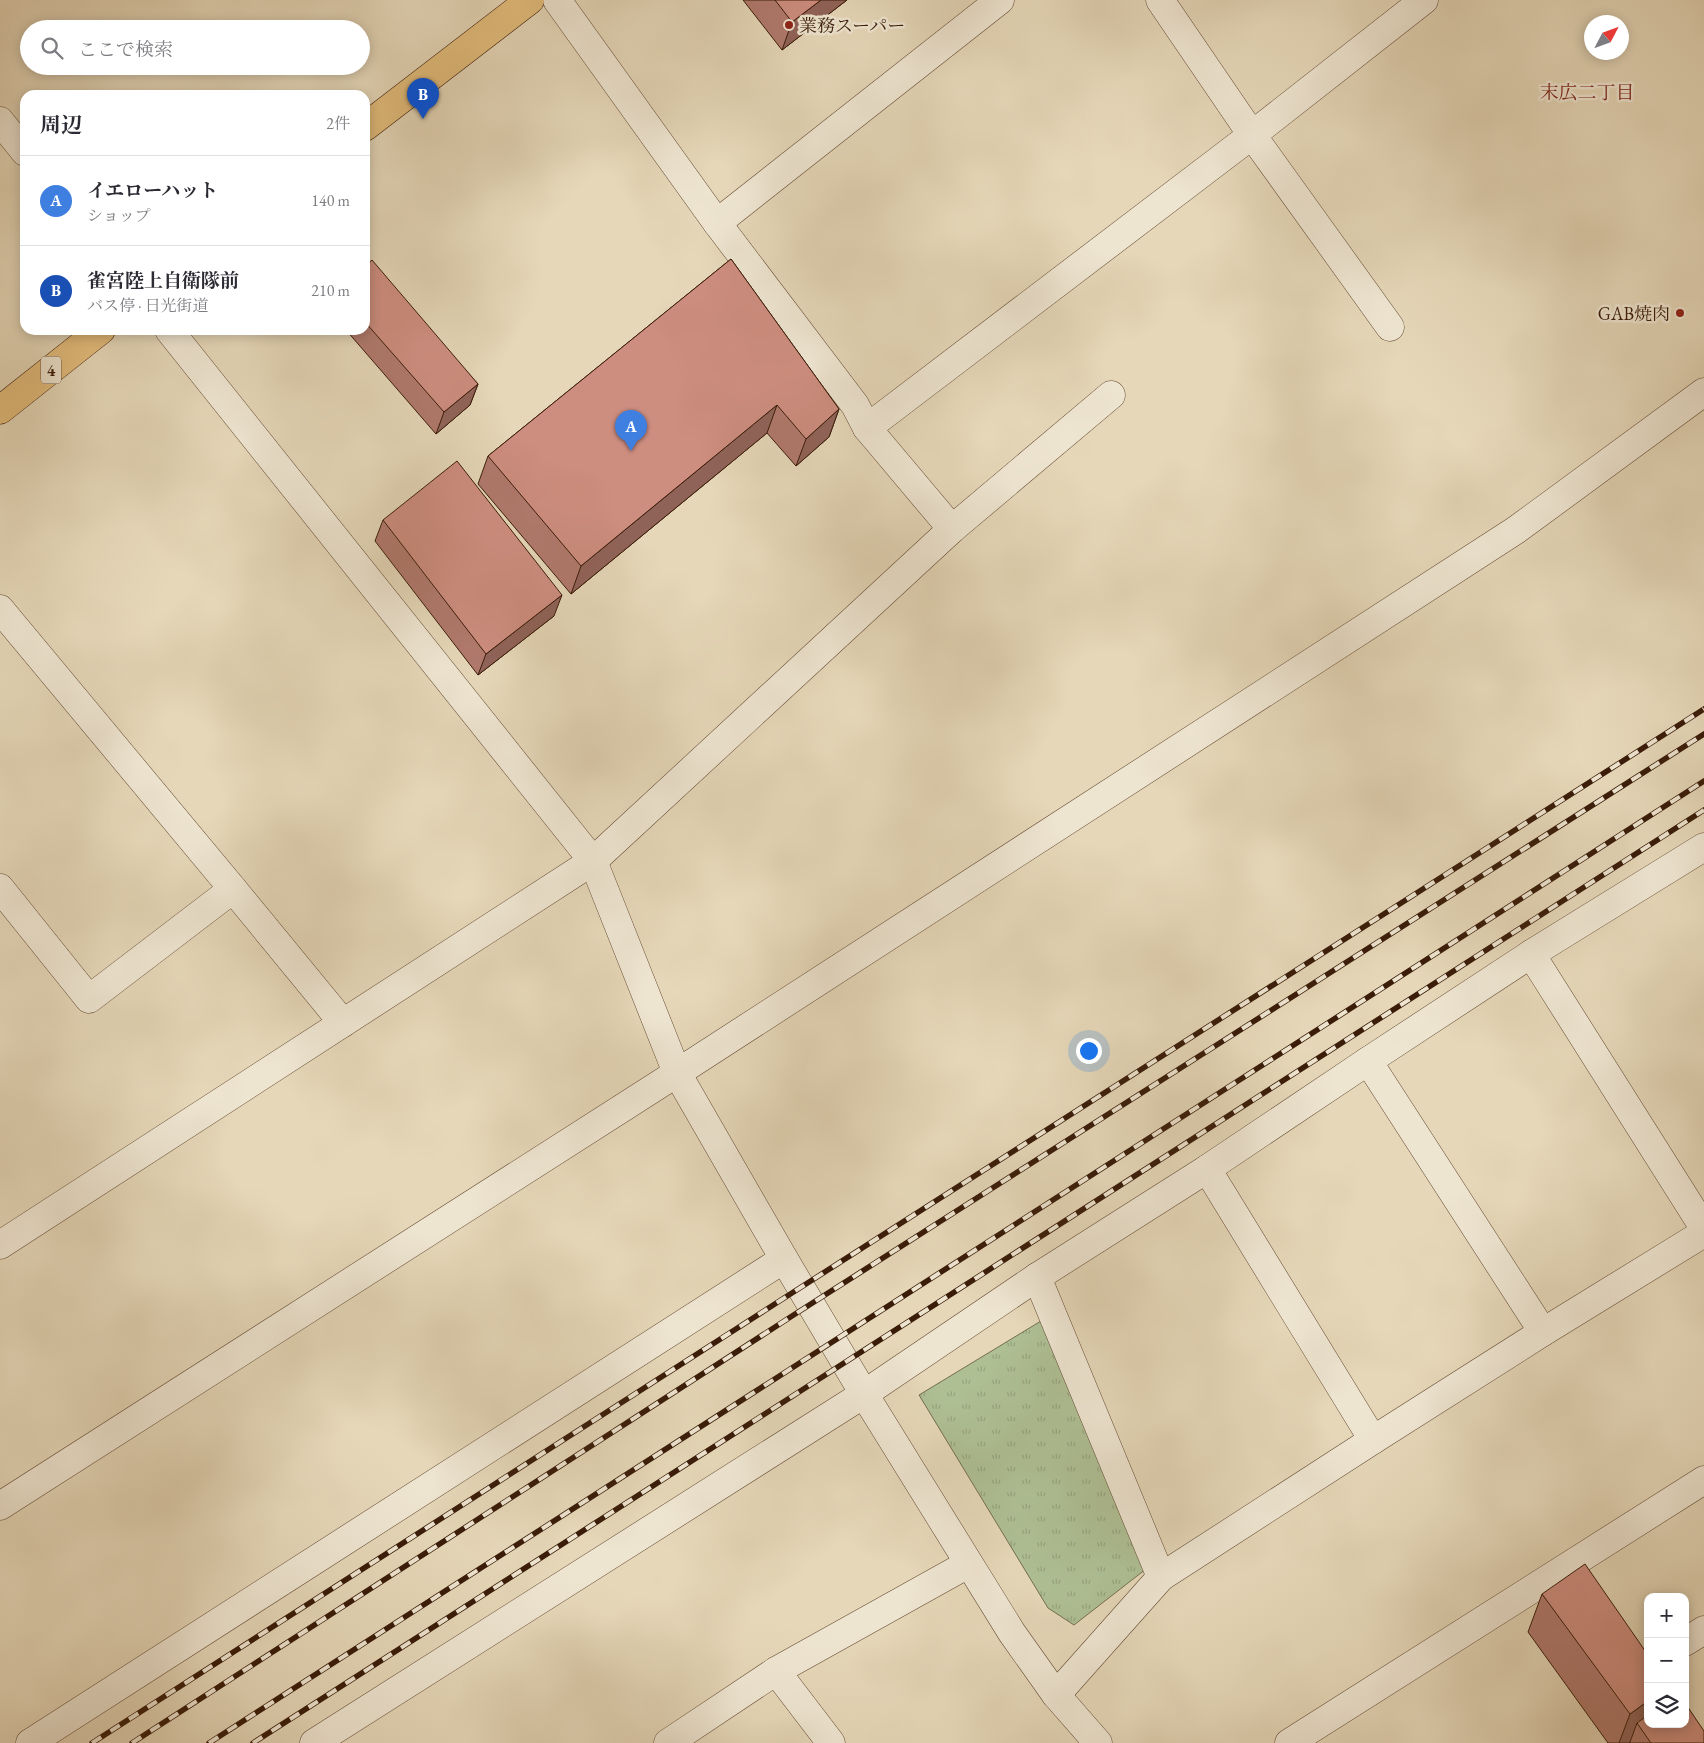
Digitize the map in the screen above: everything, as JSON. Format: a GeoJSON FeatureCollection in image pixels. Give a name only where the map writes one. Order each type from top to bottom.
{"type":"FeatureCollection","features":[{"type":"Feature","properties":{"kind":"highway"},"geometry":{"type":"LineString","coordinates":[[370,123],[530,0]]}},
{"type":"Feature","properties":{"kind":"highway","name":"4"},"geometry":{"type":"LineString","coordinates":[[0,410],[95,335]]}},
{"type":"Feature","properties":{"kind":"street"},"geometry":{"type":"LineString","coordinates":[[557,0],[717,223],[855,405],[867,428],[952,529]]}},
{"type":"Feature","properties":{"kind":"street"},"geometry":{"type":"LineString","coordinates":[[717,223],[1000,0]]}},
{"type":"Feature","properties":{"kind":"street"},"geometry":{"type":"LineString","coordinates":[[1160,0],[1252,134],[1390,327]]}},
{"type":"Feature","properties":{"kind":"street"},"geometry":{"type":"LineString","coordinates":[[867,428],[1424,0]]}},
{"type":"Feature","properties":{"kind":"street"},"geometry":{"type":"LineString","coordinates":[[0,121],[20,146]]}},
{"type":"Feature","properties":{"kind":"street"},"geometry":{"type":"LineString","coordinates":[[173,335],[593,861],[677,1073],[864,1394],[968,1564],[1012,1633],[1056,1695],[1098,1743]]}},
{"type":"Feature","properties":{"kind":"street"},"geometry":{"type":"LineString","coordinates":[[0,1506],[677,1073],[1516,530],[1704,392]]}},
{"type":"Feature","properties":{"kind":"street"},"geometry":{"type":"LineString","coordinates":[[0,1245],[593,861],[952,529],[1111,395]]}},
{"type":"Feature","properties":{"kind":"street"},"geometry":{"type":"LineString","coordinates":[[0,609],[343,1023]]}},
{"type":"Feature","properties":{"kind":"street"},"geometry":{"type":"LineString","coordinates":[[314,1743],[864,1394],[1037,1277],[1207,1169],[1368,1060],[1532,954],[1704,847]]}},
{"type":"Feature","properties":{"kind":"street"},"geometry":{"type":"LineString","coordinates":[[0,888],[89,999],[233,889]]}},
{"type":"Feature","properties":{"kind":"street"},"geometry":{"type":"LineString","coordinates":[[1532,954],[1704,1228]]}},
{"type":"Feature","properties":{"kind":"street"},"geometry":{"type":"LineString","coordinates":[[1368,1060],[1543,1332]]}},
{"type":"Feature","properties":{"kind":"street"},"geometry":{"type":"LineString","coordinates":[[1207,1169],[1373,1440]]}},
{"type":"Feature","properties":{"kind":"street"},"geometry":{"type":"LineString","coordinates":[[1056,1695],[1161,1578],[1373,1440],[1704,1233]]}},
{"type":"Feature","properties":{"kind":"street"},"geometry":{"type":"LineString","coordinates":[[30,1743],[784,1259]]}},
{"type":"Feature","properties":{"kind":"street"},"geometry":{"type":"LineString","coordinates":[[1037,1277],[1161,1578]]}},
{"type":"Feature","properties":{"kind":"street"},"geometry":{"type":"LineString","coordinates":[[1289,1743],[1704,1480]]}},
{"type":"Feature","properties":{"kind":"street"},"geometry":{"type":"LineString","coordinates":[[668,1743],[776,1671],[968,1564]]}},
{"type":"Feature","properties":{"kind":"street"},"geometry":{"type":"LineString","coordinates":[[1566,1568],[1583,1592]]}},
{"type":"Feature","properties":{"kind":"street"},"geometry":{"type":"LineString","coordinates":[[1689,1639],[1704,1630]]}},
{"type":"Feature","properties":{"kind":"street"},"geometry":{"type":"LineString","coordinates":[[776,1671],[830,1743]]}},
{"type":"Feature","properties":{"kind":"green space"},"geometry":{"type":"Polygon","coordinates":[[[1041,1321],[1146,1569],[1074,1625],[1048,1608],[919,1395],[1041,1321]]]}},
{"type":"Feature","properties":{"kind":"building"},"geometry":{"type":"Polygon","coordinates":[[[775,0],[821,0],[792,22],[775,0]]]}},
{"type":"Feature","properties":{"kind":"building"},"geometry":{"type":"Polygon","coordinates":[[[731,259],[839,409],[806,439],[777,405],[581,566],[488,456],[731,259]]]}},
{"type":"Feature","properties":{"kind":"building"},"geometry":{"type":"Polygon","coordinates":[[[372,260],[478,384],[444,412],[370,328],[370,262],[372,260]]]}},
{"type":"Feature","properties":{"kind":"building"},"geometry":{"type":"Polygon","coordinates":[[[457,461],[562,595],[486,654],[383,520],[457,461]]]}},
{"type":"Feature","properties":{"kind":"building"},"geometry":{"type":"Polygon","coordinates":[[[1585,1564],[1644,1649],[1644,1704],[1630,1714],[1542,1594],[1585,1564]]]}},
{"type":"Feature","properties":{"kind":"building"},"geometry":{"type":"Polygon","coordinates":[[[1689,1709],[1704,1731],[1704,1743],[1651,1743],[1637,1723],[1644,1718],[1644,1728],[1689,1728],[1689,1709]]]}},
{"type":"Feature","properties":{"kind":"railway"},"geometry":{"type":"LineString","coordinates":[[92,1743],[1704,709]]}},
{"type":"Feature","properties":{"kind":"railway"},"geometry":{"type":"LineString","coordinates":[[132,1743],[792,1316],[1704,734]]}},
{"type":"Feature","properties":{"kind":"railway"},"geometry":{"type":"LineString","coordinates":[[209,1743],[1704,781]]}},
{"type":"Feature","properties":{"kind":"railway"},"geometry":{"type":"LineString","coordinates":[[253,1743],[1704,810]]}},
{"type":"Feature","properties":{"kind":"place","name":"業務スーパー"},"geometry":{"type":"Point","coordinates":[789,25]}},
{"type":"Feature","properties":{"kind":"place","name":"雀宮陸上自衛隊前"},"geometry":{"type":"Point","coordinates":[423,119]}},
{"type":"Feature","properties":{"kind":"place","name":"GAB焼肉"},"geometry":{"type":"Point","coordinates":[1680,313]}},
{"type":"Feature","properties":{"kind":"place","name":"イエローハット"},"geometry":{"type":"Point","coordinates":[631,451]}},
{"type":"Feature","properties":{"kind":"district","name":"末広二丁目"},"geometry":{"type":"Point","coordinates":[1587,92]}}]}
